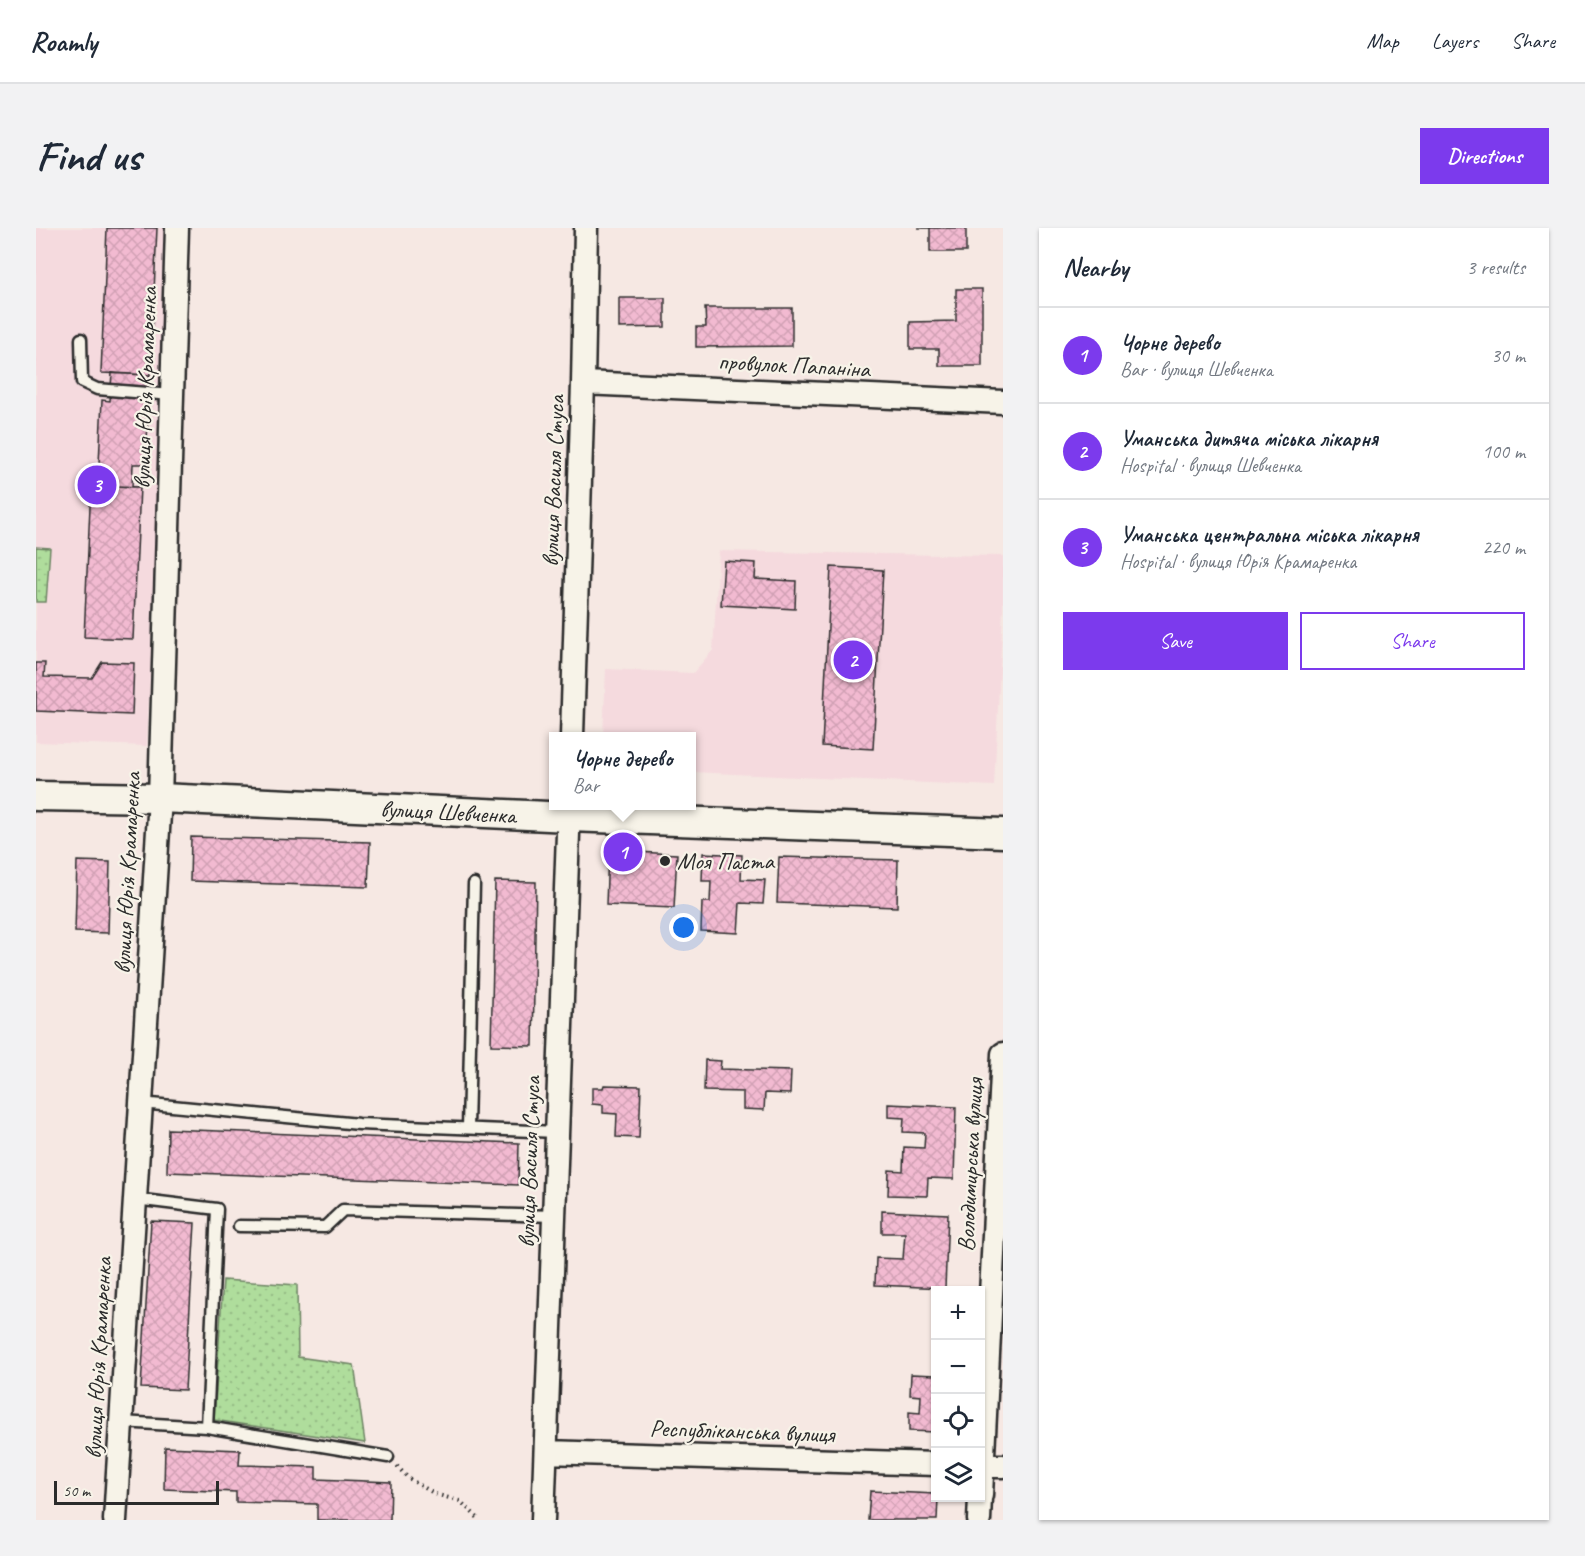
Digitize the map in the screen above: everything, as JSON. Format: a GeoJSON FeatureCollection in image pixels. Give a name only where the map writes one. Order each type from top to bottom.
{"type":"FeatureCollection","features":[{"type":"Feature","properties":{"kind":"street","name":"вулиця Юрія Крамаренка"},"geometry":{"type":"LineString","coordinates":[[115,1520],[160,798],[177,228]]}},
{"type":"Feature","properties":{"kind":"street","name":"вулиця Василя Стуса"},"geometry":{"type":"LineString","coordinates":[[572,732],[584,383],[585,228]]}},
{"type":"Feature","properties":{"kind":"street","name":"провулок Папаніна"},"geometry":{"type":"LineString","coordinates":[[584,383],[1003,402]]}},
{"type":"Feature","properties":{"kind":"street","name":"вулиця Шевченка"},"geometry":{"type":"LineString","coordinates":[[36,796],[569,811],[1003,833]]}},
{"type":"Feature","properties":{"kind":"street","name":"вулиця Василя Стуса"},"geometry":{"type":"LineString","coordinates":[[543,1520],[569,811]]}},
{"type":"Feature","properties":{"kind":"street","name":"Володимирська вулиця"},"geometry":{"type":"LineString","coordinates":[[988,1466],[1003,1054]]}},
{"type":"Feature","properties":{"kind":"street","name":"Республіканська вулиця"},"geometry":{"type":"LineString","coordinates":[[546,1452],[931,1464]]}},
{"type":"Feature","properties":{"kind":"street","name":"Володимирська вулиця"},"geometry":{"type":"LineString","coordinates":[[979,1520],[980,1502]]}},
{"type":"Feature","properties":{"kind":"lane"},"geometry":{"type":"LineString","coordinates":[[81,339],[82,382],[97,389],[172,395]]}},
{"type":"Feature","properties":{"kind":"lane"},"geometry":{"type":"LineString","coordinates":[[468,1128],[474,884]]}},
{"type":"Feature","properties":{"kind":"lane"},"geometry":{"type":"LineString","coordinates":[[141,1103],[359,1124],[557,1132]]}},
{"type":"Feature","properties":{"kind":"lane"},"geometry":{"type":"LineString","coordinates":[[135,1199],[217,1209],[207,1427]]}},
{"type":"Feature","properties":{"kind":"lane"},"geometry":{"type":"LineString","coordinates":[[239,1226],[325,1227],[343,1210],[555,1216]]}},
{"type":"Feature","properties":{"kind":"lane"},"geometry":{"type":"LineString","coordinates":[[121,1422],[207,1427],[388,1457]]}},
{"type":"Feature","properties":{"kind":"path"},"geometry":{"type":"LineString","coordinates":[[388,1457],[408,1478],[435,1494],[460,1501],[480,1520]]}},
{"type":"Feature","properties":{"kind":"shaded area"},"geometry":{"type":"Polygon","coordinates":[[[36,228],[169,228],[147,746],[36,742],[36,228]]]}},
{"type":"Feature","properties":{"kind":"shaded area"},"geometry":{"type":"Polygon","coordinates":[[[719,551],[1003,556],[1003,609],[994,786],[696,772],[696,732],[603,732],[606,669],[693,673],[713,650],[719,551]]]}},
{"type":"Feature","properties":{"kind":"green space"},"geometry":{"type":"Polygon","coordinates":[[[36,547],[50,548],[46,602],[36,602],[36,547]]]}},
{"type":"Feature","properties":{"kind":"green space"},"geometry":{"type":"Polygon","coordinates":[[[223,1280],[297,1285],[298,1357],[354,1365],[365,1443],[214,1420],[223,1280]]]}},
{"type":"Feature","properties":{"kind":"building"},"geometry":{"type":"Polygon","coordinates":[[[107,228],[157,228],[150,375],[101,373],[107,228]]]}},
{"type":"Feature","properties":{"kind":"building"},"geometry":{"type":"Polygon","coordinates":[[[930,228],[966,228],[966,252],[930,252],[930,228]]]}},
{"type":"Feature","properties":{"kind":"building"},"geometry":{"type":"Polygon","coordinates":[[[956,289],[982,289],[982,366],[939,366],[939,349],[910,349],[910,322],[956,321],[956,289]]]}},
{"type":"Feature","properties":{"kind":"building"},"geometry":{"type":"Polygon","coordinates":[[[619,298],[665,298],[665,327],[619,328],[619,298]]]}},
{"type":"Feature","properties":{"kind":"building"},"geometry":{"type":"Polygon","coordinates":[[[705,308],[792,308],[792,346],[696,347],[696,327],[706,327],[705,308]]]}},
{"type":"Feature","properties":{"kind":"building"},"geometry":{"type":"Polygon","coordinates":[[[112,373],[150,375],[146,464],[133,464],[132,487],[98,485],[102,400],[110,401],[112,373]]]}},
{"type":"Feature","properties":{"kind":"building"},"geometry":{"type":"Polygon","coordinates":[[[91,485],[140,487],[133,639],[84,637],[91,485]]]}},
{"type":"Feature","properties":{"kind":"building"},"geometry":{"type":"Polygon","coordinates":[[[724,561],[756,563],[755,579],[796,581],[795,609],[721,605],[724,561]]]}},
{"type":"Feature","properties":{"kind":"building"},"geometry":{"type":"Polygon","coordinates":[[[831,567],[883,570],[873,749],[822,746],[831,567]]]}},
{"type":"Feature","properties":{"kind":"building"},"geometry":{"type":"Polygon","coordinates":[[[102,662],[134,663],[132,715],[36,711],[36,663],[45,663],[44,677],[92,678],[102,662]]]}},
{"type":"Feature","properties":{"kind":"building"},"geometry":{"type":"Polygon","coordinates":[[[191,837],[370,842],[368,887],[190,881],[191,837]]]}},
{"type":"Feature","properties":{"kind":"building"},"geometry":{"type":"Polygon","coordinates":[[[621,839],[633,843],[635,852],[677,854],[674,908],[606,905],[608,851],[612,851],[614,844],[621,839]]]}},
{"type":"Feature","properties":{"kind":"building"},"geometry":{"type":"Polygon","coordinates":[[[703,853],[742,855],[741,879],[765,880],[763,904],[740,903],[738,933],[701,931],[702,902],[710,902],[711,881],[702,881],[703,853]]]}},
{"type":"Feature","properties":{"kind":"building"},"geometry":{"type":"Polygon","coordinates":[[[779,857],[898,860],[897,907],[777,903],[779,857]]]}},
{"type":"Feature","properties":{"kind":"building"},"geometry":{"type":"Polygon","coordinates":[[[77,861],[110,862],[108,933],[75,932],[77,861]]]}},
{"type":"Feature","properties":{"kind":"building"},"geometry":{"type":"Polygon","coordinates":[[[495,881],[536,882],[533,1046],[491,1045],[495,881]]]}},
{"type":"Feature","properties":{"kind":"building"},"geometry":{"type":"Polygon","coordinates":[[[705,1060],[721,1061],[720,1069],[791,1071],[790,1094],[765,1093],[764,1110],[743,1109],[743,1092],[704,1091],[705,1060]]]}},
{"type":"Feature","properties":{"kind":"building"},"geometry":{"type":"Polygon","coordinates":[[[604,1085],[641,1086],[639,1138],[616,1137],[617,1114],[603,1113],[603,1105],[592,1104],[592,1088],[603,1088],[604,1085]]]}},
{"type":"Feature","properties":{"kind":"building"},"geometry":{"type":"Polygon","coordinates":[[[888,1104],[956,1107],[954,1179],[928,1178],[927,1196],[888,1195],[889,1170],[903,1171],[904,1147],[924,1148],[925,1133],[903,1132],[904,1118],[888,1117],[888,1104]]]}},
{"type":"Feature","properties":{"kind":"building"},"geometry":{"type":"Polygon","coordinates":[[[168,1129],[519,1143],[518,1185],[167,1172],[168,1129]]]}},
{"type":"Feature","properties":{"kind":"building"},"geometry":{"type":"Polygon","coordinates":[[[882,1211],[948,1214],[945,1286],[875,1285],[876,1258],[903,1259],[905,1233],[882,1233],[882,1211]]]}},
{"type":"Feature","properties":{"kind":"building"},"geometry":{"type":"Polygon","coordinates":[[[151,1221],[195,1223],[185,1390],[141,1388],[151,1221]]]}},
{"type":"Feature","properties":{"kind":"building"},"geometry":{"type":"Polygon","coordinates":[[[911,1374],[931,1375],[931,1432],[909,1431],[909,1412],[920,1413],[921,1396],[910,1395],[911,1374]]]}},
{"type":"Feature","properties":{"kind":"building"},"geometry":{"type":"Polygon","coordinates":[[[165,1447],[240,1450],[239,1465],[316,1467],[316,1479],[391,1482],[390,1520],[317,1520],[317,1504],[236,1502],[236,1492],[164,1489],[165,1447]]]}},
{"type":"Feature","properties":{"kind":"building"},"geometry":{"type":"Polygon","coordinates":[[[870,1491],[931,1494],[931,1502],[938,1502],[937,1520],[868,1520],[870,1491]]]}},
{"type":"Feature","properties":{"kind":"place","name":"Уманська центральна міська лікарня"},"geometry":{"type":"Point","coordinates":[97,485]}},
{"type":"Feature","properties":{"kind":"place","name":"Уманська дитяча міська лікарня"},"geometry":{"type":"Point","coordinates":[853,660]}},
{"type":"Feature","properties":{"kind":"place","name":"Чорне дерево"},"geometry":{"type":"Point","coordinates":[623,852]}},
{"type":"Feature","properties":{"kind":"place","name":"Моя Паста"},"geometry":{"type":"Point","coordinates":[665,861]}}]}
